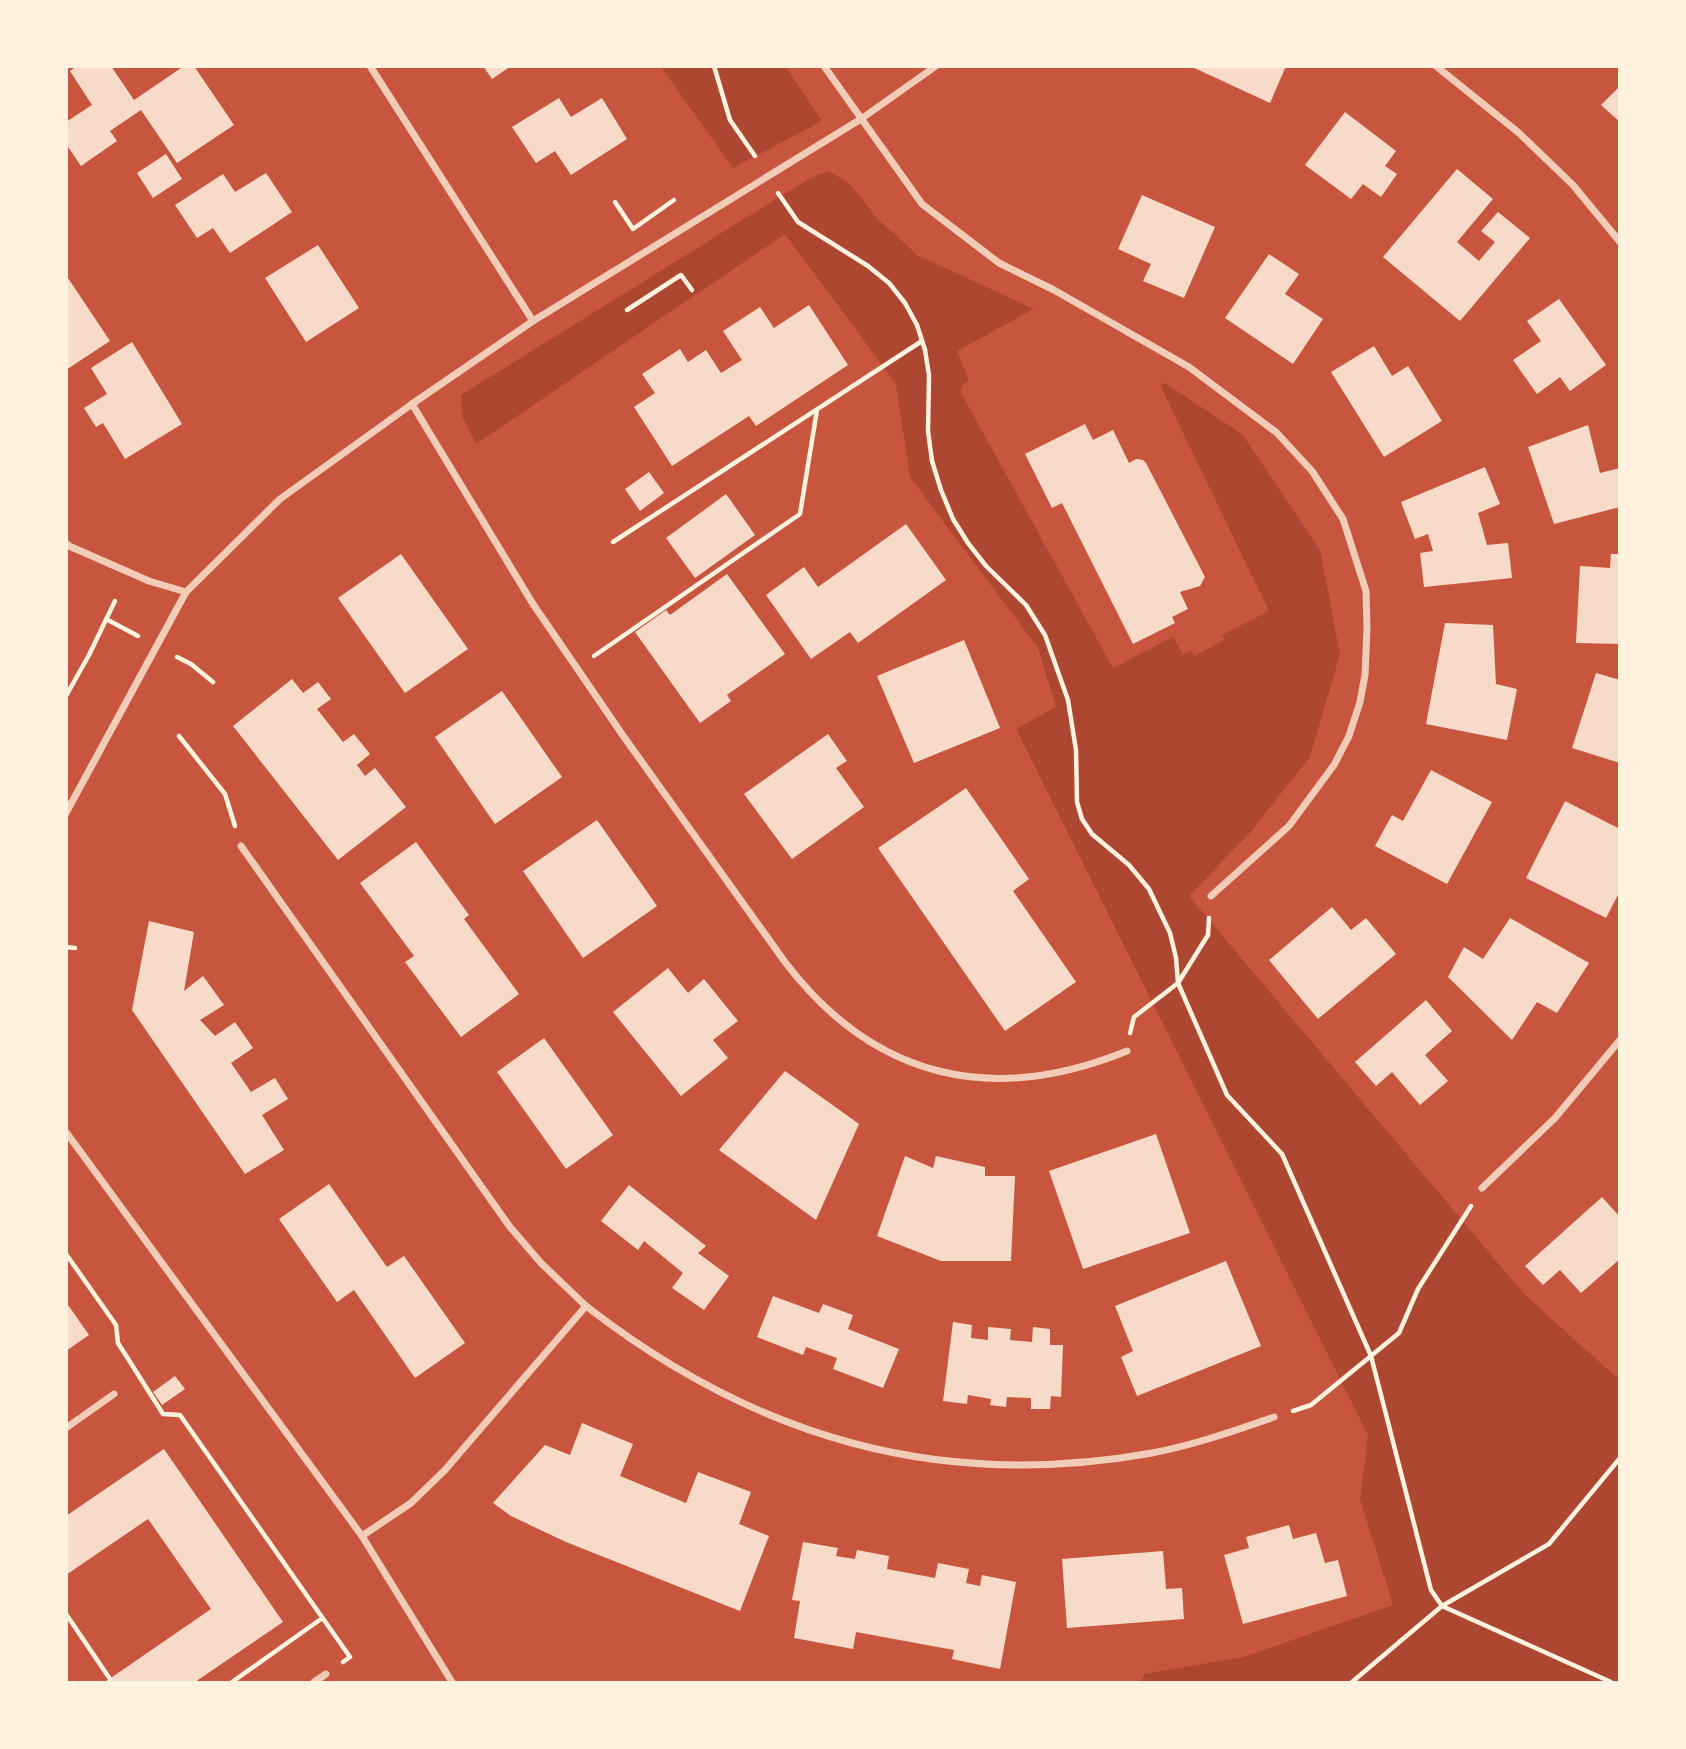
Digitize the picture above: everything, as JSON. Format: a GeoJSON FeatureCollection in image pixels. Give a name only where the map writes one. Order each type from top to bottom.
{"type":"FeatureCollection","features":[{"type":"Feature","properties":{"kind":"street"},"geometry":{"type":"LineString","coordinates":[[370,66],[533,321]]}},
{"type":"Feature","properties":{"kind":"street"},"geometry":{"type":"LineString","coordinates":[[824,66],[922,204],[999,263],[1054,290],[1200,375],[1276,432],[1312,471],[1343,519],[1366,592],[1367,628],[1365,675],[1349,736],[1334,765],[1289,826],[1211,896]]}},
{"type":"Feature","properties":{"kind":"street"},"geometry":{"type":"LineString","coordinates":[[66,813],[186,592],[280,499],[533,321],[861,119],[936,66]]}},
{"type":"Feature","properties":{"kind":"street"},"geometry":{"type":"LineString","coordinates":[[1436,66],[1520,133],[1573,185],[1619,242]]}},
{"type":"Feature","properties":{"kind":"street"},"geometry":{"type":"LineString","coordinates":[[412,404],[533,604],[576,668],[785,962],[804,987],[851,1030],[906,1060],[975,1078],[1014,1079],[1053,1075],[1091,1065],[1127,1051]]}},
{"type":"Feature","properties":{"kind":"street"},"geometry":{"type":"LineString","coordinates":[[67,546],[149,581],[186,592]]}},
{"type":"Feature","properties":{"kind":"street"},"geometry":{"type":"LineString","coordinates":[[241,846],[510,1227],[541,1263],[586,1306],[623,1335],[675,1369],[729,1398],[786,1423],[846,1442],[906,1455],[968,1463],[1030,1465],[1093,1462],[1155,1452],[1215,1437],[1274,1417]]}},
{"type":"Feature","properties":{"kind":"street"},"geometry":{"type":"LineString","coordinates":[[1482,1188],[1555,1118],[1619,1040]]}},
{"type":"Feature","properties":{"kind":"street"},"geometry":{"type":"LineString","coordinates":[[66,1132],[362,1536],[452,1682]]}},
{"type":"Feature","properties":{"kind":"street"},"geometry":{"type":"LineString","coordinates":[[362,1536],[411,1503],[445,1470],[586,1306]]}},
{"type":"Feature","properties":{"kind":"street"},"geometry":{"type":"LineString","coordinates":[[66,1428],[114,1394]]}},
{"type":"Feature","properties":{"kind":"street"},"geometry":{"type":"LineString","coordinates":[[314,1682],[326,1674]]}},
{"type":"Feature","properties":{"kind":"path"},"geometry":{"type":"LineString","coordinates":[[715,66],[730,120],[755,156]]}},
{"type":"Feature","properties":{"kind":"path"},"geometry":{"type":"LineString","coordinates":[[778,192],[798,222],[868,266],[888,283],[905,303],[918,326],[929,375],[928,431],[932,461],[941,490],[953,519],[968,544],[986,566],[1026,605],[1045,635],[1058,667],[1070,712],[1076,750],[1077,802],[1082,819],[1092,834],[1129,866],[1149,889],[1170,933],[1178,983],[1227,1095],[1282,1154],[1371,1356],[1431,1590],[1442,1606],[1611,1682]]}},
{"type":"Feature","properties":{"kind":"path"},"geometry":{"type":"LineString","coordinates":[[615,202],[633,229],[674,200]]}},
{"type":"Feature","properties":{"kind":"path"},"geometry":{"type":"LineString","coordinates":[[627,310],[681,275],[692,290]]}},
{"type":"Feature","properties":{"kind":"path"},"geometry":{"type":"LineString","coordinates":[[612,542],[922,341]]}},
{"type":"Feature","properties":{"kind":"path"},"geometry":{"type":"LineString","coordinates":[[576,668],[800,514],[817,410]]}},
{"type":"Feature","properties":{"kind":"path"},"geometry":{"type":"LineString","coordinates":[[66,696],[115,601]]}},
{"type":"Feature","properties":{"kind":"path"},"geometry":{"type":"LineString","coordinates":[[179,737],[225,794],[241,846]]}},
{"type":"Feature","properties":{"kind":"path"},"geometry":{"type":"LineString","coordinates":[[1127,1051],[1133,1017],[1178,983],[1208,935],[1211,896]]}},
{"type":"Feature","properties":{"kind":"path"},"geometry":{"type":"LineString","coordinates":[[66,947],[75,948]]}},
{"type":"Feature","properties":{"kind":"path"},"geometry":{"type":"LineString","coordinates":[[1274,1417],[1311,1405],[1399,1334],[1418,1289],[1482,1188]]}},
{"type":"Feature","properties":{"kind":"path"},"geometry":{"type":"LineString","coordinates":[[66,1254],[116,1325],[118,1343],[163,1414],[180,1415],[350,1657]]}},
{"type":"Feature","properties":{"kind":"path"},"geometry":{"type":"LineString","coordinates":[[1352,1682],[1442,1606],[1549,1544],[1619,1458]]}},
{"type":"Feature","properties":{"kind":"path"},"geometry":{"type":"LineString","coordinates":[[66,1614],[110,1679]]}},
{"type":"Feature","properties":{"kind":"path"},"geometry":{"type":"LineString","coordinates":[[232,1682],[321,1619]]}},
{"type":"Feature","properties":{"kind":"shaded area"},"geometry":{"type":"Polygon","coordinates":[[[661,67],[786,67],[822,121],[733,168],[661,67]]]}},
{"type":"Feature","properties":{"kind":"shaded area"},"geometry":{"type":"Polygon","coordinates":[[[829,171],[850,184],[875,216],[917,255],[1034,309],[957,351],[969,380],[962,385],[960,391],[1113,668],[1173,637],[1183,655],[1191,651],[1194,656],[1224,640],[1222,635],[1269,611],[1160,385],[1165,383],[1242,434],[1320,550],[1340,654],[1310,757],[1248,835],[1189,896],[1525,1295],[1616,1377],[1619,1374],[1619,1682],[1141,1682],[1144,1674],[1243,1657],[1393,1605],[1360,1499],[1368,1435],[1016,729],[1056,707],[1038,648],[910,477],[896,384],[785,234],[476,444],[462,416],[461,395],[810,178],[829,171]]]}},
{"type":"Feature","properties":{"kind":"building"},"geometry":{"type":"Polygon","coordinates":[[[77,66],[111,66],[134,100],[184,66],[194,66],[234,125],[177,163],[141,110],[110,131],[117,141],[81,166],[66,144],[66,122],[92,105],[70,71],[77,66]]]}},
{"type":"Feature","properties":{"kind":"building"},"geometry":{"type":"Polygon","coordinates":[[[483,66],[511,66],[492,79],[483,66]]]}},
{"type":"Feature","properties":{"kind":"building"},"geometry":{"type":"Polygon","coordinates":[[[1190,66],[1286,66],[1270,103],[1190,66]]]}},
{"type":"Feature","properties":{"kind":"building"},"geometry":{"type":"Polygon","coordinates":[[[1620,86],[1620,122],[1601,105],[1620,86]]]}},
{"type":"Feature","properties":{"kind":"building"},"geometry":{"type":"Polygon","coordinates":[[[559,98],[571,117],[602,98],[627,139],[571,175],[555,151],[536,163],[512,127],[559,98]]]}},
{"type":"Feature","properties":{"kind":"building"},"geometry":{"type":"Polygon","coordinates":[[[1345,112],[1396,151],[1385,166],[1397,174],[1381,197],[1363,184],[1351,199],[1305,165],[1345,112]]]}},
{"type":"Feature","properties":{"kind":"building"},"geometry":{"type":"Polygon","coordinates":[[[166,154],[182,179],[153,198],[137,173],[166,154]]]}},
{"type":"Feature","properties":{"kind":"building"},"geometry":{"type":"Polygon","coordinates":[[[1457,169],[1493,199],[1457,242],[1479,261],[1495,242],[1481,231],[1498,212],[1530,238],[1460,321],[1383,257],[1457,169]]]}},
{"type":"Feature","properties":{"kind":"building"},"geometry":{"type":"Polygon","coordinates":[[[266,173],[292,212],[230,253],[213,228],[197,238],[175,205],[223,174],[235,192],[266,173]]]}},
{"type":"Feature","properties":{"kind":"building"},"geometry":{"type":"Polygon","coordinates":[[[1142,195],[1215,227],[1184,298],[1143,281],[1151,264],[1118,249],[1142,195]]]}},
{"type":"Feature","properties":{"kind":"building"},"geometry":{"type":"Polygon","coordinates":[[[318,245],[359,308],[306,342],[265,278],[318,245]]]}},
{"type":"Feature","properties":{"kind":"building"},"geometry":{"type":"Polygon","coordinates":[[[1269,254],[1299,274],[1285,294],[1323,319],[1293,364],[1225,318],[1269,254]]]}},
{"type":"Feature","properties":{"kind":"building"},"geometry":{"type":"Polygon","coordinates":[[[66,275],[110,341],[66,370],[66,275]]]}},
{"type":"Feature","properties":{"kind":"building"},"geometry":{"type":"Polygon","coordinates":[[[1559,299],[1606,365],[1570,391],[1560,377],[1537,394],[1513,360],[1541,341],[1527,321],[1559,299]]]}},
{"type":"Feature","properties":{"kind":"building"},"geometry":{"type":"Polygon","coordinates":[[[809,305],[848,365],[756,426],[749,416],[672,466],[634,407],[655,393],[642,374],[680,349],[688,362],[706,350],[721,373],[742,360],[723,331],[760,307],[774,328],[809,305]]]}},
{"type":"Feature","properties":{"kind":"building"},"geometry":{"type":"Polygon","coordinates":[[[132,342],[182,424],[125,459],[103,423],[96,427],[84,408],[107,394],[91,368],[132,342]]]}},
{"type":"Feature","properties":{"kind":"building"},"geometry":{"type":"Polygon","coordinates":[[[1374,346],[1392,376],[1408,366],[1442,421],[1384,457],[1331,372],[1374,346]]]}},
{"type":"Feature","properties":{"kind":"building"},"geometry":{"type":"Polygon","coordinates":[[[1085,424],[1093,440],[1113,430],[1129,463],[1136,459],[1146,463],[1205,577],[1200,586],[1180,592],[1188,609],[1172,617],[1175,623],[1133,644],[1062,503],[1052,508],[1025,454],[1085,424]]]}},
{"type":"Feature","properties":{"kind":"building"},"geometry":{"type":"Polygon","coordinates":[[[1588,425],[1600,473],[1620,468],[1620,507],[1554,524],[1528,447],[1588,425]]]}},
{"type":"Feature","properties":{"kind":"building"},"geometry":{"type":"Polygon","coordinates":[[[1485,467],[1500,504],[1478,513],[1487,545],[1508,543],[1512,578],[1424,587],[1420,553],[1433,551],[1428,534],[1415,539],[1401,502],[1485,467]]]}},
{"type":"Feature","properties":{"kind":"building"},"geometry":{"type":"Polygon","coordinates":[[[649,472],[664,493],[640,511],[625,489],[649,472]]]}},
{"type":"Feature","properties":{"kind":"building"},"geometry":{"type":"Polygon","coordinates":[[[726,494],[755,535],[695,578],[666,538],[726,494]]]}},
{"type":"Feature","properties":{"kind":"building"},"geometry":{"type":"Polygon","coordinates":[[[906,524],[946,580],[858,643],[850,632],[811,659],[766,595],[804,567],[818,587],[906,524]]]}},
{"type":"Feature","properties":{"kind":"building"},"geometry":{"type":"Polygon","coordinates":[[[401,554],[468,649],[405,693],[338,598],[401,554]]]}},
{"type":"Feature","properties":{"kind":"building"},"geometry":{"type":"Polygon","coordinates":[[[1611,554],[1620,554],[1620,644],[1576,643],[1580,566],[1610,568],[1611,554]]]}},
{"type":"Feature","properties":{"kind":"building"},"geometry":{"type":"Polygon","coordinates":[[[727,574],[785,654],[727,695],[731,701],[700,723],[635,632],[666,610],[670,615],[727,574]]]}},
{"type":"Feature","properties":{"kind":"building"},"geometry":{"type":"Polygon","coordinates":[[[1445,623],[1493,625],[1496,684],[1517,689],[1507,740],[1426,724],[1445,623]]]}},
{"type":"Feature","properties":{"kind":"building"},"geometry":{"type":"Polygon","coordinates":[[[964,640],[1000,728],[914,763],[877,676],[964,640]]]}},
{"type":"Feature","properties":{"kind":"building"},"geometry":{"type":"Polygon","coordinates":[[[1596,673],[1620,680],[1620,763],[1572,748],[1596,673]]]}},
{"type":"Feature","properties":{"kind":"building"},"geometry":{"type":"Polygon","coordinates":[[[292,679],[303,693],[318,682],[331,699],[317,709],[343,742],[354,734],[370,754],[357,765],[365,776],[375,768],[406,807],[338,860],[233,726],[292,679]]]}},
{"type":"Feature","properties":{"kind":"building"},"geometry":{"type":"Polygon","coordinates":[[[502,691],[562,777],[495,824],[435,737],[502,691]]]}},
{"type":"Feature","properties":{"kind":"building"},"geometry":{"type":"Polygon","coordinates":[[[828,734],[847,761],[836,768],[864,807],[792,859],[744,794],[828,734]]]}},
{"type":"Feature","properties":{"kind":"building"},"geometry":{"type":"Polygon","coordinates":[[[1431,770],[1492,802],[1447,884],[1375,846],[1392,815],[1403,821],[1431,770]]]}},
{"type":"Feature","properties":{"kind":"building"},"geometry":{"type":"Polygon","coordinates":[[[966,788],[1029,879],[1013,891],[1076,982],[1005,1031],[878,848],[966,788]]]}},
{"type":"Feature","properties":{"kind":"building"},"geometry":{"type":"Polygon","coordinates":[[[1565,801],[1620,829],[1620,891],[1606,918],[1526,878],[1565,801]]]}},
{"type":"Feature","properties":{"kind":"building"},"geometry":{"type":"Polygon","coordinates":[[[597,820],[657,906],[583,958],[523,871],[597,820]]]}},
{"type":"Feature","properties":{"kind":"building"},"geometry":{"type":"Polygon","coordinates":[[[416,842],[469,915],[464,919],[519,994],[461,1037],[405,962],[414,956],[360,883],[416,842]]]}},
{"type":"Feature","properties":{"kind":"building"},"geometry":{"type":"Polygon","coordinates":[[[1332,907],[1351,930],[1366,918],[1396,954],[1318,1019],[1269,960],[1332,907]]]}},
{"type":"Feature","properties":{"kind":"building"},"geometry":{"type":"Polygon","coordinates":[[[1510,918],[1589,963],[1557,1013],[1537,1002],[1512,1040],[1448,977],[1464,947],[1483,959],[1510,918]]]}},
{"type":"Feature","properties":{"kind":"building"},"geometry":{"type":"Polygon","coordinates":[[[149,921],[194,932],[184,991],[203,976],[224,1005],[200,1020],[215,1036],[235,1022],[253,1048],[231,1063],[251,1092],[275,1078],[288,1099],[262,1115],[284,1150],[245,1174],[132,1010],[149,921]]]}},
{"type":"Feature","properties":{"kind":"building"},"geometry":{"type":"Polygon","coordinates":[[[668,968],[688,993],[704,979],[738,1021],[713,1040],[728,1058],[681,1096],[613,1012],[668,968]]]}},
{"type":"Feature","properties":{"kind":"building"},"geometry":{"type":"Polygon","coordinates":[[[1426,1000],[1452,1031],[1425,1055],[1448,1081],[1420,1105],[1392,1072],[1376,1086],[1355,1062],[1426,1000]]]}},
{"type":"Feature","properties":{"kind":"building"},"geometry":{"type":"Polygon","coordinates":[[[544,1038],[613,1135],[566,1169],[497,1072],[544,1038]]]}},
{"type":"Feature","properties":{"kind":"building"},"geometry":{"type":"Polygon","coordinates":[[[785,1071],[859,1124],[816,1220],[719,1150],[785,1071]]]}},
{"type":"Feature","properties":{"kind":"building"},"geometry":{"type":"Polygon","coordinates":[[[1156,1134],[1190,1233],[1083,1269],[1049,1171],[1156,1134]]]}},
{"type":"Feature","properties":{"kind":"building"},"geometry":{"type":"Polygon","coordinates":[[[905,1156],[933,1168],[936,1156],[985,1167],[985,1176],[1015,1176],[1011,1261],[941,1261],[877,1236],[905,1156]]]}},
{"type":"Feature","properties":{"kind":"building"},"geometry":{"type":"Polygon","coordinates":[[[329,1184],[387,1267],[404,1256],[465,1343],[415,1378],[354,1290],[337,1302],[279,1219],[329,1184]]]}},
{"type":"Feature","properties":{"kind":"building"},"geometry":{"type":"Polygon","coordinates":[[[629,1185],[706,1246],[698,1253],[729,1276],[704,1310],[672,1288],[683,1273],[644,1241],[638,1250],[601,1221],[629,1185]]]}},
{"type":"Feature","properties":{"kind":"building"},"geometry":{"type":"Polygon","coordinates":[[[1602,1197],[1620,1217],[1620,1259],[1581,1293],[1560,1270],[1543,1285],[1525,1266],[1602,1197]]]}},
{"type":"Feature","properties":{"kind":"building"},"geometry":{"type":"Polygon","coordinates":[[[1226,1261],[1261,1346],[1137,1396],[1121,1357],[1133,1351],[1115,1306],[1226,1261]]]}},
{"type":"Feature","properties":{"kind":"building"},"geometry":{"type":"Polygon","coordinates":[[[773,1296],[819,1313],[823,1304],[853,1315],[848,1329],[899,1349],[883,1388],[833,1369],[837,1358],[806,1347],[803,1355],[757,1337],[773,1296]]]}},
{"type":"Feature","properties":{"kind":"building"},"geometry":{"type":"Polygon","coordinates":[[[66,1302],[89,1335],[66,1351],[66,1302]]]}},
{"type":"Feature","properties":{"kind":"building"},"geometry":{"type":"Polygon","coordinates":[[[953,1322],[972,1325],[971,1338],[988,1340],[988,1327],[1011,1329],[1010,1340],[1032,1342],[1033,1327],[1050,1329],[1050,1345],[1063,1345],[1061,1397],[1051,1396],[1050,1409],[1031,1409],[1031,1398],[1007,1397],[1006,1407],[990,1405],[991,1399],[968,1395],[967,1404],[943,1401],[953,1322]]]}},
{"type":"Feature","properties":{"kind":"building"},"geometry":{"type":"Polygon","coordinates":[[[175,1376],[185,1389],[162,1405],[153,1392],[175,1376]]]}},
{"type":"Feature","properties":{"kind":"building"},"geometry":{"type":"Polygon","coordinates":[[[582,1423],[633,1444],[620,1476],[686,1503],[698,1472],[751,1492],[739,1524],[769,1536],[740,1611],[566,1542],[511,1516],[493,1503],[545,1445],[570,1455],[582,1423]]]}},
{"type":"Feature","properties":{"kind":"building"},"geometry":{"type":"Polygon","coordinates":[[[164,1449],[283,1622],[195,1682],[105,1682],[211,1609],[148,1519],[66,1575],[66,1516],[164,1449]]]}},
{"type":"Feature","properties":{"kind":"building"},"geometry":{"type":"Polygon","coordinates":[[[1289,1525],[1293,1539],[1316,1533],[1325,1563],[1338,1560],[1347,1596],[1243,1624],[1224,1555],[1249,1548],[1246,1537],[1289,1525]]]}},
{"type":"Feature","properties":{"kind":"building"},"geometry":{"type":"Polygon","coordinates":[[[803,1542],[838,1548],[836,1556],[855,1559],[857,1550],[889,1556],[887,1569],[935,1578],[938,1563],[969,1569],[966,1583],[980,1586],[982,1575],[1016,1582],[1000,1669],[952,1659],[954,1650],[856,1632],[853,1649],[794,1638],[800,1601],[792,1600],[803,1542]]]}},
{"type":"Feature","properties":{"kind":"building"},"geometry":{"type":"Polygon","coordinates":[[[1163,1551],[1166,1589],[1182,1588],[1184,1619],[1067,1628],[1062,1559],[1163,1551]]]}}]}
